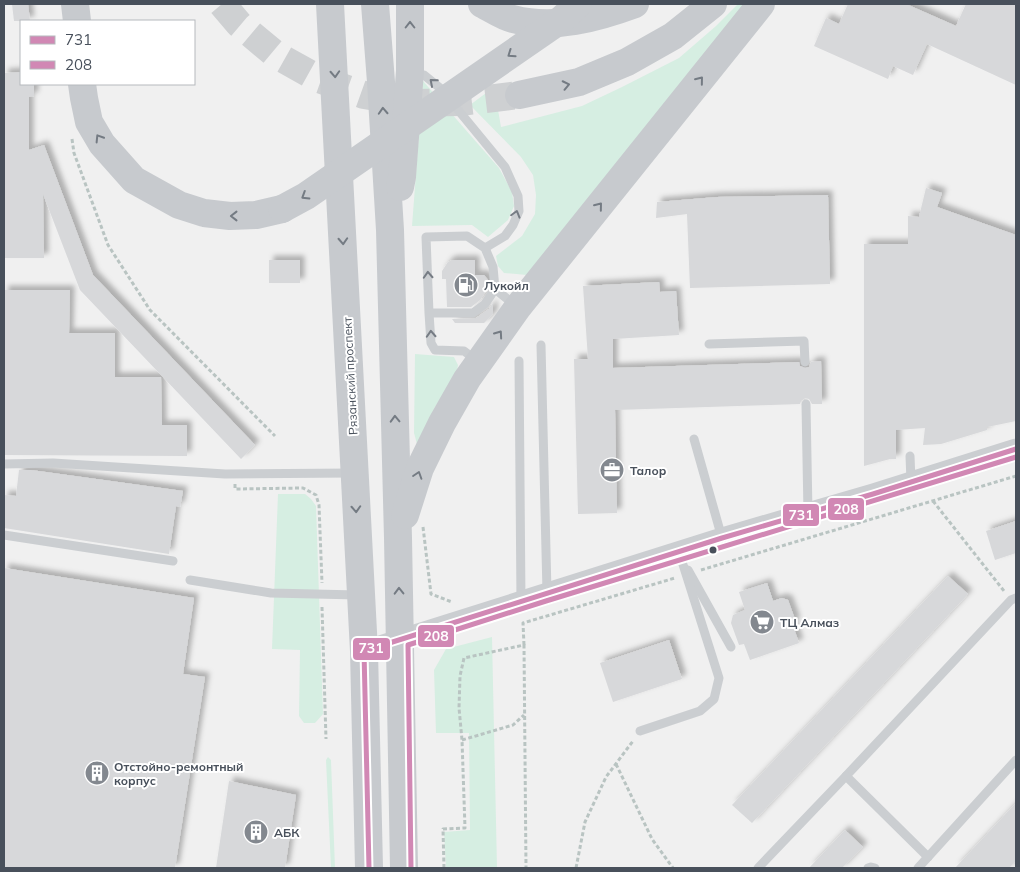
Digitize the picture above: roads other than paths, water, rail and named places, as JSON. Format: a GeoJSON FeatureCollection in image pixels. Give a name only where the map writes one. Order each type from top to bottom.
{"type":"FeatureCollection","features":[{"type":"Feature","properties":{"kind":"main road"},"geometry":{"type":"LineString","coordinates":[[75,4],[77,20]]}},
{"type":"Feature","properties":{"kind":"main road"},"geometry":{"type":"LineString","coordinates":[[375,4],[390,230],[404,868]]}},
{"type":"Feature","properties":{"kind":"main road"},"geometry":{"type":"LineString","coordinates":[[390,230],[402,177],[410,71],[410,4]]}},
{"type":"Feature","properties":{"kind":"main road"},"geometry":{"type":"LineString","coordinates":[[482,4],[512,19],[561,23],[608,14],[635,4]]}},
{"type":"Feature","properties":{"kind":"main road"},"geometry":{"type":"LineString","coordinates":[[82,85],[89,122],[102,144],[134,180],[179,205],[204,213],[230,216],[256,215],[282,209],[314,190],[562,19],[578,4]]}},
{"type":"Feature","properties":{"kind":"main road"},"geometry":{"type":"LineString","coordinates":[[518,95],[579,82],[627,62],[673,36],[713,4]]}},
{"type":"Feature","properties":{"kind":"main road"},"geometry":{"type":"LineString","coordinates":[[398,538],[420,468],[442,423],[467,379],[518,307],[761,4]]}},
{"type":"Feature","properties":{"kind":"main road","name":"Рязанский проспект"},"geometry":{"type":"LineString","coordinates":[[330,11],[364,650],[369,868]]}},
{"type":"Feature","properties":{"kind":"street"},"geometry":{"type":"LineString","coordinates":[[364,650],[722,538],[1016,449]]}},
{"type":"Feature","properties":{"kind":"lane"},"geometry":{"type":"LineString","coordinates":[[410,71],[424,74],[440,88],[506,167],[518,196],[518,211],[513,225],[505,236],[485,248]]}},
{"type":"Feature","properties":{"kind":"lane"},"geometry":{"type":"LineString","coordinates":[[429,313],[473,313],[485,304],[495,289],[493,267],[485,248],[467,236],[426,237],[429,313],[431,343],[435,350],[464,351],[472,357],[476,366]]}},
{"type":"Feature","properties":{"kind":"lane"},"geometry":{"type":"LineString","coordinates":[[495,289],[518,307]]}},
{"type":"Feature","properties":{"kind":"lane"},"geometry":{"type":"LineString","coordinates":[[709,344],[804,341],[805,362]]}},
{"type":"Feature","properties":{"kind":"lane"},"geometry":{"type":"LineString","coordinates":[[541,345],[547,592]]}},
{"type":"Feature","properties":{"kind":"lane"},"geometry":{"type":"LineString","coordinates":[[519,361],[520,601]]}},
{"type":"Feature","properties":{"kind":"lane"},"geometry":{"type":"LineString","coordinates":[[806,404],[808,513]]}},
{"type":"Feature","properties":{"kind":"lane"},"geometry":{"type":"LineString","coordinates":[[694,439],[722,538]]}},
{"type":"Feature","properties":{"kind":"lane"},"geometry":{"type":"LineString","coordinates":[[910,456],[911,482]]}},
{"type":"Feature","properties":{"kind":"lane"},"geometry":{"type":"LineString","coordinates":[[4,464],[53,463],[225,474],[354,473]]}},
{"type":"Feature","properties":{"kind":"lane"},"geometry":{"type":"LineString","coordinates":[[4,535],[173,561]]}},
{"type":"Feature","properties":{"kind":"lane"},"geometry":{"type":"LineString","coordinates":[[640,731],[700,711],[714,699],[719,678],[688,574],[679,552]]}},
{"type":"Feature","properties":{"kind":"lane"},"geometry":{"type":"LineString","coordinates":[[688,574],[732,647]]}},
{"type":"Feature","properties":{"kind":"lane"},"geometry":{"type":"LineString","coordinates":[[190,580],[271,593],[361,595]]}},
{"type":"Feature","properties":{"kind":"lane"},"geometry":{"type":"LineString","coordinates":[[758,868],[1013,599]]}},
{"type":"Feature","properties":{"kind":"lane"},"geometry":{"type":"LineString","coordinates":[[918,868],[1016,760]]}},
{"type":"Feature","properties":{"kind":"lane"},"geometry":{"type":"LineString","coordinates":[[846,776],[928,857]]}},
{"type":"Feature","properties":{"kind":"lane"},"geometry":{"type":"LineString","coordinates":[[868,868],[875,868]]}},
{"type":"Feature","properties":{"kind":"tunnel"},"geometry":{"type":"LineString","coordinates":[[222,4],[239,24],[276,55],[319,79],[364,95],[412,103],[461,102],[519,95]]}},
{"type":"Feature","properties":{"kind":"place","name":"Лукойл"},"geometry":{"type":"Point","coordinates":[466,285]}},
{"type":"Feature","properties":{"kind":"place","name":"Талор"},"geometry":{"type":"Point","coordinates":[612,470]}},
{"type":"Feature","properties":{"kind":"place","name":"ТЦ Алмаз"},"geometry":{"type":"Point","coordinates":[762,622]}},
{"type":"Feature","properties":{"kind":"place","name":"Отстойно-ремонтный корпус"},"geometry":{"type":"Point","coordinates":[97,773]}},
{"type":"Feature","properties":{"kind":"place","name":"АБК"},"geometry":{"type":"Point","coordinates":[256,832]}}]}
